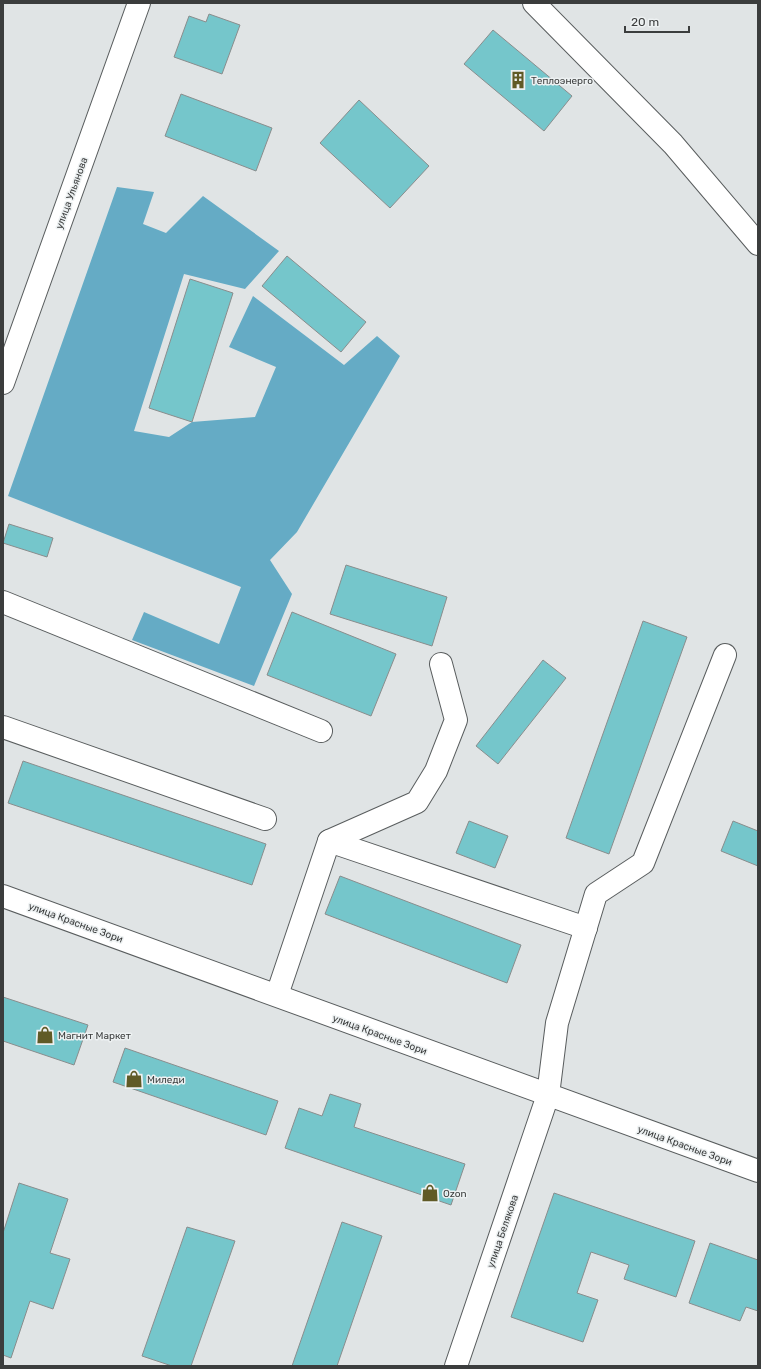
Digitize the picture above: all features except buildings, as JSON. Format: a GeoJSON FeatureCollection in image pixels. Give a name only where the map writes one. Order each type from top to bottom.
{"type":"FeatureCollection","features":[{"type":"Feature","properties":{"kind":"main road","name":"улица Ульянова"},"geometry":{"type":"LineString","coordinates":[[3,383],[139,3]]}},
{"type":"Feature","properties":{"kind":"main road"},"geometry":{"type":"LineString","coordinates":[[534,3],[673,144],[758,244]]}},
{"type":"Feature","properties":{"kind":"main road"},"geometry":{"type":"LineString","coordinates":[[3,602],[321,732]]}},
{"type":"Feature","properties":{"kind":"main road","name":"улица Белякова"},"geometry":{"type":"LineString","coordinates":[[456,1366],[548,1095],[557,1023],[596,894],[644,863],[725,655]]}},
{"type":"Feature","properties":{"kind":"main road"},"geometry":{"type":"LineString","coordinates":[[277,996],[329,841],[417,802],[436,771],[456,720],[441,664]]}},
{"type":"Feature","properties":{"kind":"main road"},"geometry":{"type":"LineString","coordinates":[[3,727],[265,819]]}},
{"type":"Feature","properties":{"kind":"main road"},"geometry":{"type":"LineString","coordinates":[[329,841],[586,928]]}},
{"type":"Feature","properties":{"kind":"main road","name":"улица Красные Зори"},"geometry":{"type":"LineString","coordinates":[[3,896],[758,1171]]}},
{"type":"Feature","properties":{"kind":"shaded area"},"geometry":{"type":"Polygon","coordinates":[[[117,187],[154,192],[143,224],[166,233],[203,196],[279,251],[245,289],[184,274],[134,431],[169,437],[192,422],[255,417],[276,367],[229,347],[253,296],[344,365],[377,336],[400,356],[297,532],[270,560],[292,594],[254,686],[132,640],[144,612],[219,644],[241,587],[8,496],[117,187]]]}},
{"type":"Feature","properties":{"kind":"place","name":"Теплоэнерго"},"geometry":{"type":"Point","coordinates":[518,80]}},
{"type":"Feature","properties":{"kind":"place","name":"Магнит Маркет"},"geometry":{"type":"Point","coordinates":[45,1035]}},
{"type":"Feature","properties":{"kind":"place","name":"Миледи"},"geometry":{"type":"Point","coordinates":[134,1079]}},
{"type":"Feature","properties":{"kind":"place","name":"Ozon"},"geometry":{"type":"Point","coordinates":[430,1193]}}]}
